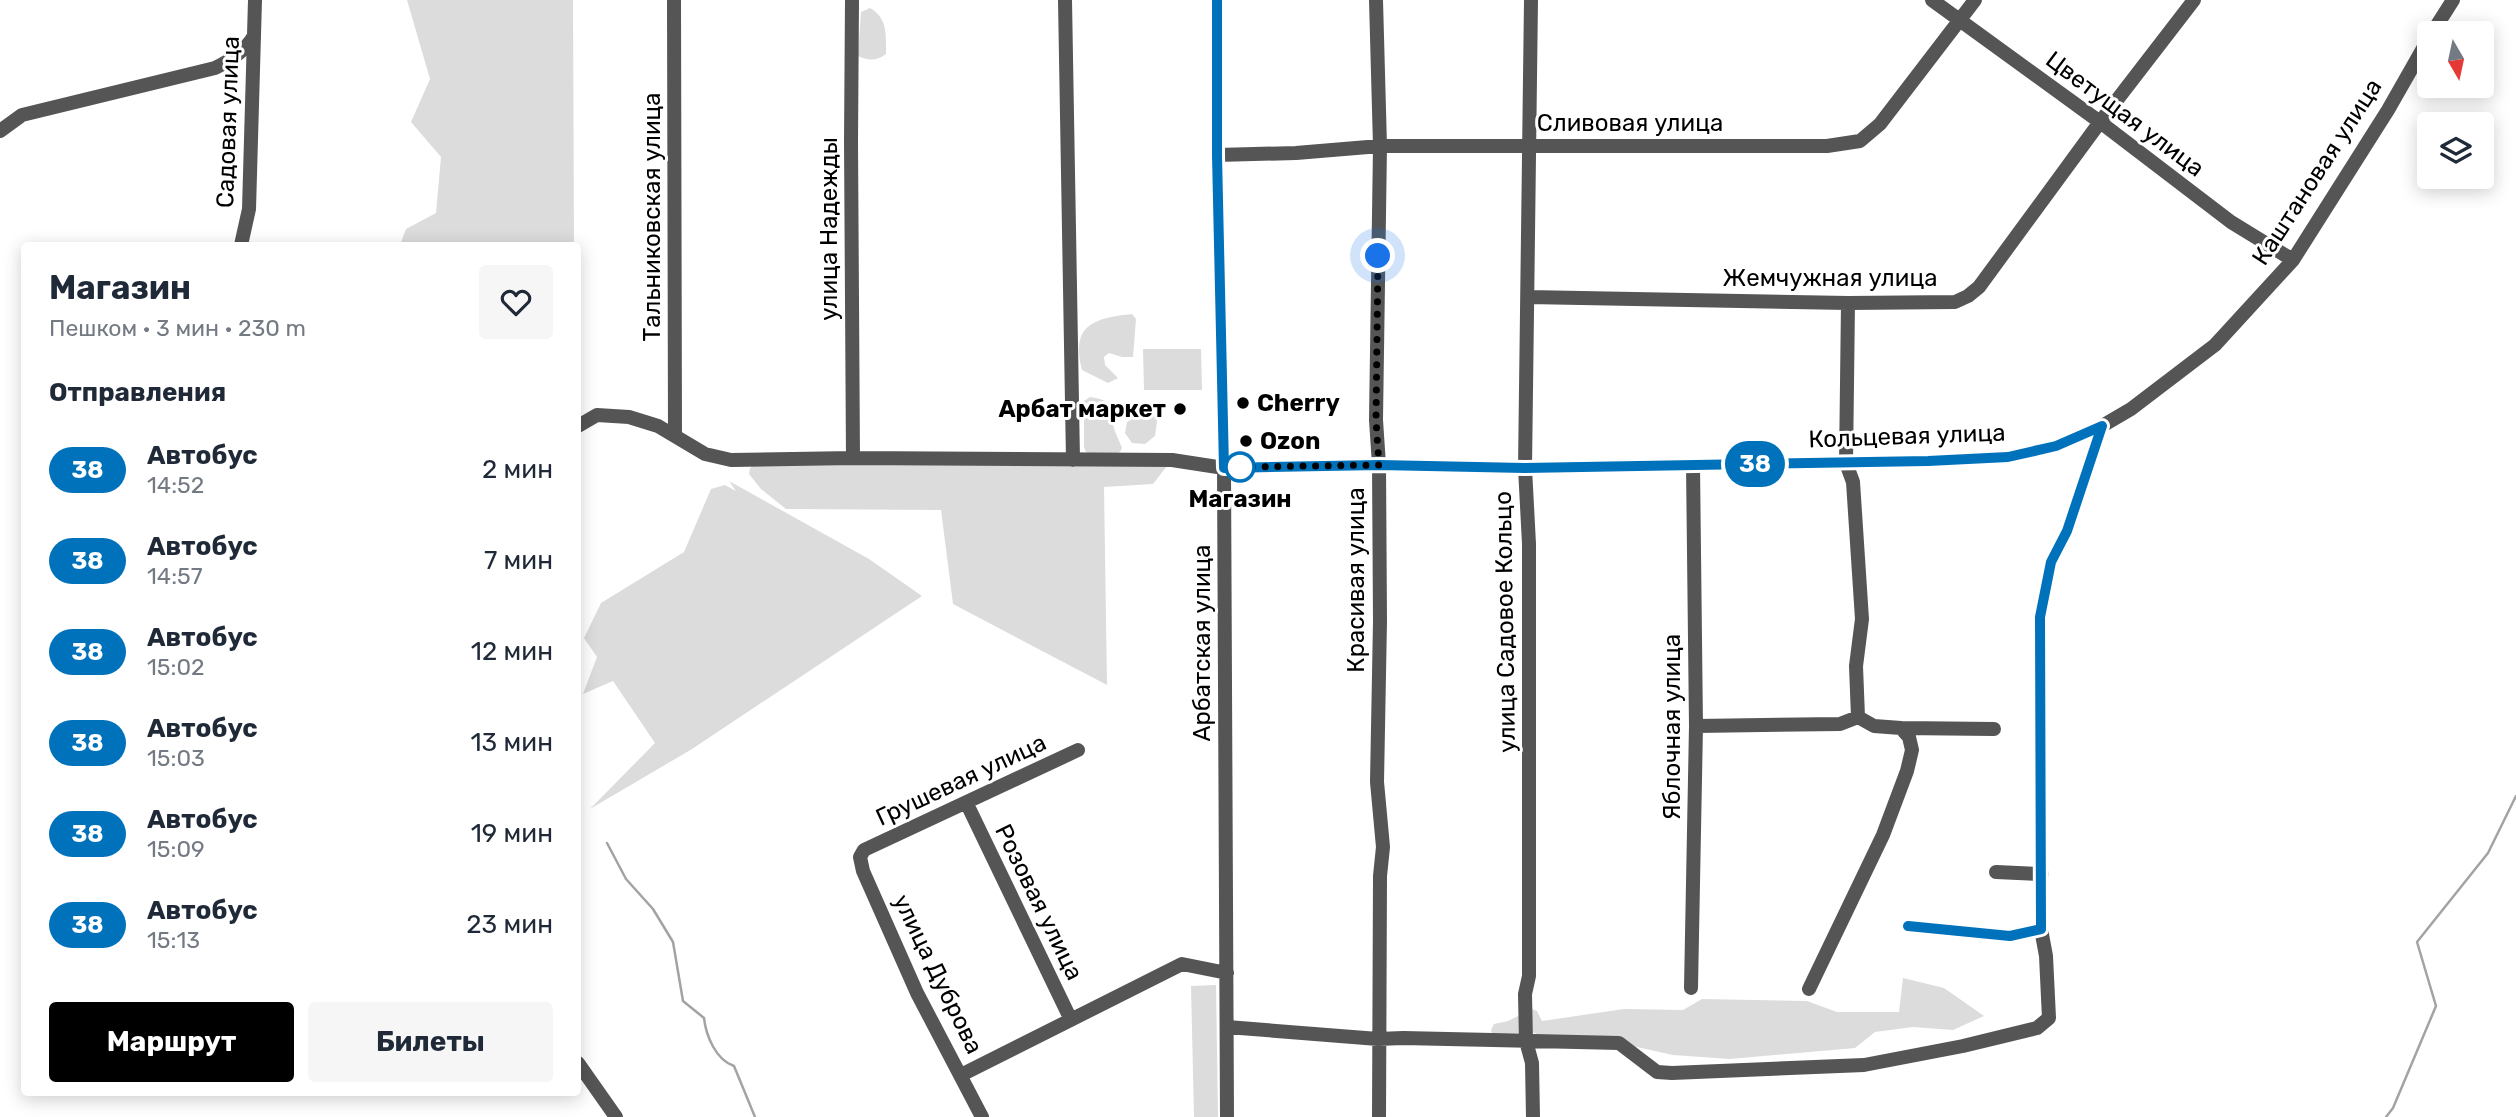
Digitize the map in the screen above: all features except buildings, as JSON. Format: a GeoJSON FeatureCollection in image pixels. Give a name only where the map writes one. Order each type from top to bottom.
{"type":"FeatureCollection","features":[{"type":"Feature","properties":{"kind":"street","name":"Садовая улица"},"geometry":{"type":"LineString","coordinates":[[243,242],[249,209],[256,0]]}},
{"type":"Feature","properties":{"kind":"street","name":"Тальниковская улица"},"geometry":{"type":"LineString","coordinates":[[674,0],[675,435]]}},
{"type":"Feature","properties":{"kind":"street","name":"улица Надежды"},"geometry":{"type":"LineString","coordinates":[[852,0],[850,142],[853,458]]}},
{"type":"Feature","properties":{"kind":"street"},"geometry":{"type":"LineString","coordinates":[[1065,0],[1073,460]]}},
{"type":"Feature","properties":{"kind":"street","name":"Арбатская улица"},"geometry":{"type":"LineString","coordinates":[[1217,0],[1217,155],[1224,468],[1227,1117]]}},
{"type":"Feature","properties":{"kind":"street","name":"Красивая улица"},"geometry":{"type":"LineString","coordinates":[[1376,0],[1380,146],[1376,420],[1379,465],[1380,621],[1377,782],[1383,847],[1380,876],[1379,1117]]}},
{"type":"Feature","properties":{"kind":"street","name":"улица Садовое Кольцо"},"geometry":{"type":"LineString","coordinates":[[1531,0],[1525,468],[1530,581],[1529,976],[1525,994],[1526,1041],[1532,1063],[1533,1117]]}},
{"type":"Feature","properties":{"kind":"street","name":"Цветущая улица"},"geometry":{"type":"LineString","coordinates":[[1932,0],[2100,122],[2231,222],[2292,260]]}},
{"type":"Feature","properties":{"kind":"street","name":"Сливовая улица"},"geometry":{"type":"LineString","coordinates":[[1217,155],[1296,153],[1380,146],[1827,146],[1860,141],[1880,124],[1975,0]]}},
{"type":"Feature","properties":{"kind":"street","name":"Жемчужная улица"},"geometry":{"type":"LineString","coordinates":[[1528,297],[1848,303],[1955,302],[1979,287],[2194,0]]}},
{"type":"Feature","properties":{"kind":"street"},"geometry":{"type":"LineString","coordinates":[[2439,21],[2452,0]]}},
{"type":"Feature","properties":{"kind":"street"},"geometry":{"type":"LineString","coordinates":[[0,131],[22,115],[215,68],[233,59],[248,46],[254,36]]}},
{"type":"Feature","properties":{"kind":"street","name":"Каштановая улица"},"geometry":{"type":"LineString","coordinates":[[2102,426],[2132,409],[2215,345],[2292,260],[2388,110],[2417,59]]}},
{"type":"Feature","properties":{"kind":"street"},"geometry":{"type":"LineString","coordinates":[[1848,303],[1846,463],[1853,482],[1862,619],[1856,666],[1858,718]]}},
{"type":"Feature","properties":{"kind":"street","name":"Кольцевая улица"},"geometry":{"type":"LineString","coordinates":[[581,424],[597,415],[629,416],[658,426],[705,454],[731,460],[1172,460],[1224,468],[1379,465],[1525,468],[1693,466],[2008,457],[2056,446],[2102,426]]}},
{"type":"Feature","properties":{"kind":"street"},"geometry":{"type":"LineString","coordinates":[[1227,1027],[1378,1039],[1619,1043],[1657,1072],[1672,1073],[1864,1065],[1963,1046],[2037,1028],[2049,1018],[2046,956],[2041,929],[2040,617],[2051,562],[2067,531],[2102,426]]}},
{"type":"Feature","properties":{"kind":"street","name":"Яблочная улица"},"geometry":{"type":"LineString","coordinates":[[1691,988],[1696,726],[1693,466]]}},
{"type":"Feature","properties":{"kind":"street"},"geometry":{"type":"LineString","coordinates":[[1696,726],[1840,724],[1858,718],[1874,726],[1994,729]]}},
{"type":"Feature","properties":{"kind":"street"},"geometry":{"type":"LineString","coordinates":[[1809,989],[1883,835],[1907,771],[1912,750],[1909,737],[1901,728]]}},
{"type":"Feature","properties":{"kind":"street","name":"Грушевая улица"},"geometry":{"type":"LineString","coordinates":[[864,850],[967,804],[1077,750]]}},
{"type":"Feature","properties":{"kind":"street","name":"Розовая улица"},"geometry":{"type":"LineString","coordinates":[[967,804],[1071,1020]]}},
{"type":"Feature","properties":{"kind":"street","name":"улица Дуброва"},"geometry":{"type":"LineString","coordinates":[[864,850],[860,857],[863,871],[917,993],[982,1117]]}},
{"type":"Feature","properties":{"kind":"street"},"geometry":{"type":"LineString","coordinates":[[1996,872],[2042,874]]}},
{"type":"Feature","properties":{"kind":"street"},"geometry":{"type":"LineString","coordinates":[[1908,926],[2010,936],[2041,929]]}},
{"type":"Feature","properties":{"kind":"street"},"geometry":{"type":"LineString","coordinates":[[961,1075],[1182,964],[1227,973]]}},
{"type":"Feature","properties":{"kind":"street"},"geometry":{"type":"LineString","coordinates":[[581,1067],[616,1117]]}},
{"type":"Feature","properties":{"kind":"shaded area"},"geometry":{"type":"Polygon","coordinates":[[[407,0],[573,0],[574,242],[401,242],[406,229],[436,213],[441,157],[411,122],[430,79],[407,0]]]}},
{"type":"Feature","properties":{"kind":"shaded area"},"geometry":{"type":"Polygon","coordinates":[[[870,8],[883,22],[886,41],[886,54],[872,60],[858,56],[861,12],[870,8]]]}},
{"type":"Feature","properties":{"kind":"shaded area"},"geometry":{"type":"Polygon","coordinates":[[[1132,314],[1136,319],[1133,357],[1109,353],[1104,357],[1105,365],[1118,378],[1108,383],[1082,370],[1079,343],[1088,327],[1106,318],[1132,314]]]}},
{"type":"Feature","properties":{"kind":"shaded area"},"geometry":{"type":"Polygon","coordinates":[[[1143,349],[1201,349],[1202,390],[1144,390],[1143,349]]]}},
{"type":"Feature","properties":{"kind":"shaded area"},"geometry":{"type":"Polygon","coordinates":[[[1090,397],[1103,400],[1109,405],[1122,448],[1120,452],[1103,455],[1086,452],[1084,401],[1090,397]]]}},
{"type":"Feature","properties":{"kind":"shaded area"},"geometry":{"type":"Polygon","coordinates":[[[1150,402],[1155,405],[1155,436],[1145,444],[1132,443],[1125,433],[1127,422],[1139,416],[1140,404],[1150,402]]]}},
{"type":"Feature","properties":{"kind":"shaded area"},"geometry":{"type":"Polygon","coordinates":[[[756,464],[1167,466],[1153,484],[1104,487],[1107,685],[953,604],[941,510],[786,509],[761,489],[749,474],[750,468],[756,464]]]}},
{"type":"Feature","properties":{"kind":"shaded area"},"geometry":{"type":"Polygon","coordinates":[[[729,481],[869,559],[922,596],[692,749],[590,809],[655,743],[613,681],[583,694],[597,657],[584,638],[601,603],[684,552],[711,489],[725,485],[736,491],[729,481]]]}},
{"type":"Feature","properties":{"kind":"shaded area"},"geometry":{"type":"Polygon","coordinates":[[[1903,978],[1944,988],[1984,1016],[1953,1030],[1913,1027],[1875,1032],[1855,1048],[1730,1059],[1673,1055],[1619,1043],[1542,1038],[1535,1033],[1492,1034],[1491,1030],[1494,1024],[1508,1021],[1532,1009],[1537,1011],[1542,1021],[1624,1009],[1683,1010],[1702,999],[1807,1001],[1837,1012],[1899,1012],[1903,978]]]}},
{"type":"Feature","properties":{"kind":"shaded area"},"geometry":{"type":"Polygon","coordinates":[[[1216,985],[1218,1117],[1194,1117],[1191,986],[1216,985]]]}},
{"type":"Feature","properties":{"kind":"waterway"},"geometry":{"type":"LineString","coordinates":[[2386,1117],[2393,1108],[2436,1006],[2417,942],[2488,853],[2516,796]]}},
{"type":"Feature","properties":{"kind":"waterway"},"geometry":{"type":"LineString","coordinates":[[607,843],[626,879],[653,909],[673,942],[683,1001],[704,1018],[717,1053],[734,1066],[755,1117]]}},
{"type":"Feature","properties":{"kind":"bus line","name":"38"},"geometry":{"type":"LineString","coordinates":[[1217,0],[1217,155],[1224,468],[1379,465],[1525,468],[1928,461],[2008,457],[2056,446],[2102,426],[2067,531],[2051,562],[2040,617],[2039,734],[2043,894],[2041,929],[2010,936],[1908,926]]}},
{"type":"Feature","properties":{"kind":"place","name":"Cherry"},"geometry":{"type":"Point","coordinates":[1243,403]}},
{"type":"Feature","properties":{"kind":"place","name":"Арбат маркет"},"geometry":{"type":"Point","coordinates":[1180,409]}},
{"type":"Feature","properties":{"kind":"place","name":"Ozon"},"geometry":{"type":"Point","coordinates":[1246,441]}},
{"type":"Feature","properties":{"kind":"place","name":"Магазин"},"geometry":{"type":"Point","coordinates":[1240,467]}},
{"type":"Feature","properties":{"kind":"route"},"geometry":{"type":"LineString","coordinates":[[1240,467],[1379,465],[1376,420],[1378,256]]}}]}
